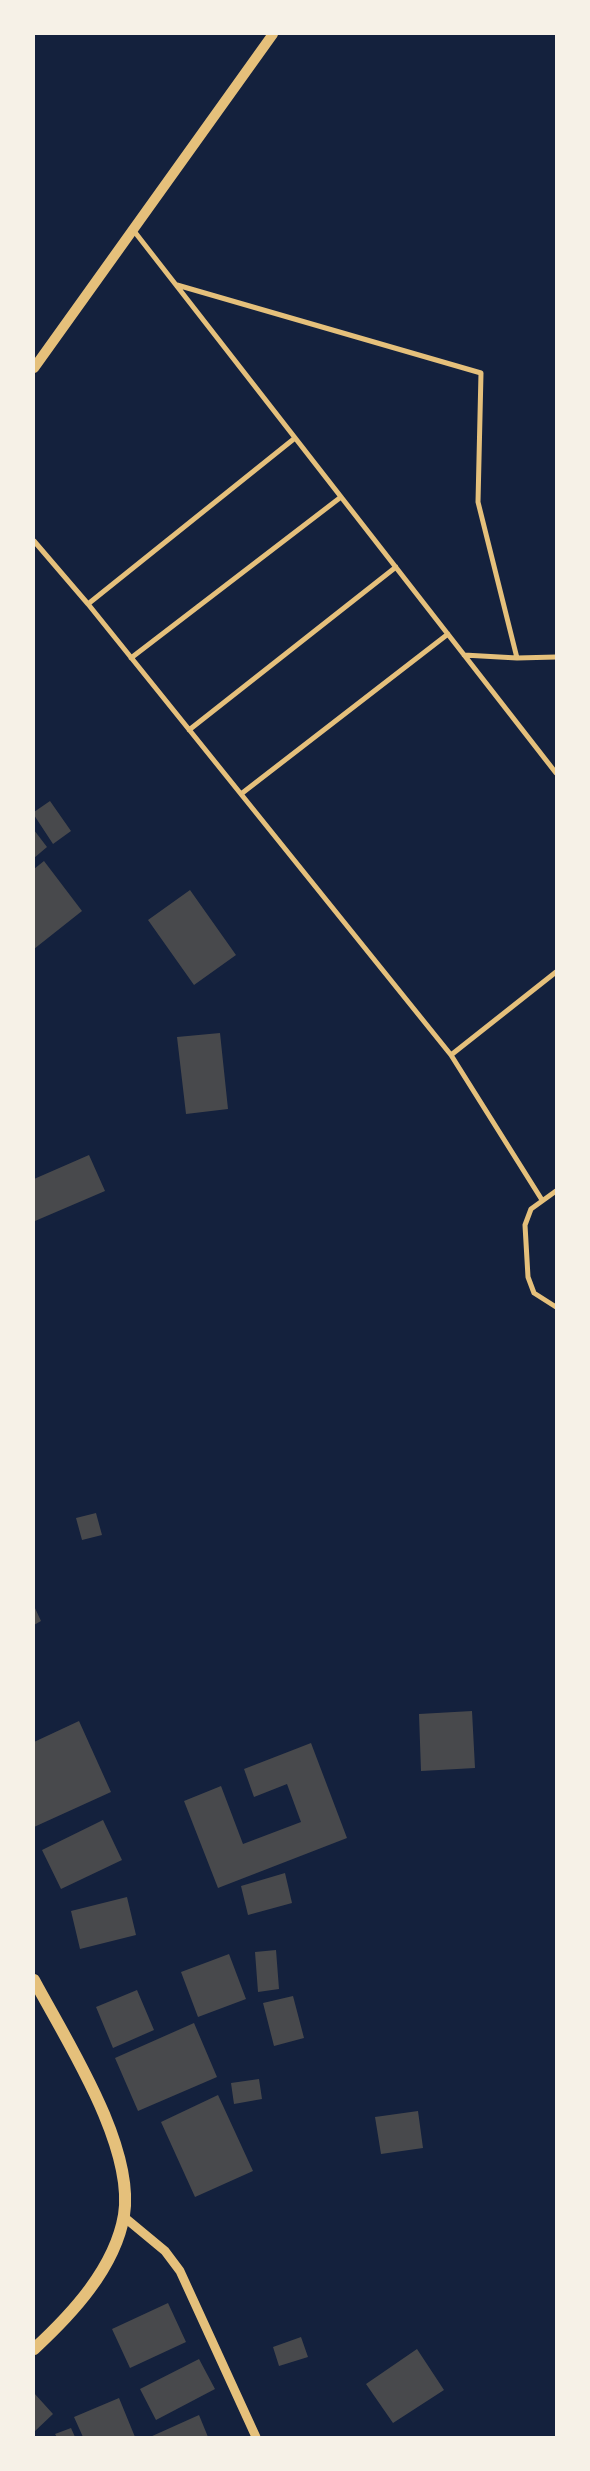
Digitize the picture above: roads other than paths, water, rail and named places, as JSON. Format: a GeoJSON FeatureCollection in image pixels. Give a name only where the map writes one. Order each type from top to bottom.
{"type":"FeatureCollection","features":[{"type":"Feature","properties":{"kind":"main road"},"geometry":{"type":"LineString","coordinates":[[34,368],[134,231],[273,34]]}},
{"type":"Feature","properties":{"kind":"main road"},"geometry":{"type":"LineString","coordinates":[[34,1980],[82,2070],[108,2126],[121,2169],[124,2190],[124,2217],[113,2246],[96,2278],[68,2316],[34,2350]]}},
{"type":"Feature","properties":{"kind":"street"},"geometry":{"type":"LineString","coordinates":[[134,231],[556,773]]}},
{"type":"Feature","properties":{"kind":"street"},"geometry":{"type":"LineString","coordinates":[[176,285],[481,373],[478,502],[518,658]]}},
{"type":"Feature","properties":{"kind":"street"},"geometry":{"type":"LineString","coordinates":[[88,604],[295,438]]}},
{"type":"Feature","properties":{"kind":"street"},"geometry":{"type":"LineString","coordinates":[[131,658],[341,496]]}},
{"type":"Feature","properties":{"kind":"street"},"geometry":{"type":"LineString","coordinates":[[34,541],[88,604],[451,1055],[542,1200]]}},
{"type":"Feature","properties":{"kind":"street"},"geometry":{"type":"LineString","coordinates":[[189,730],[396,567]]}},
{"type":"Feature","properties":{"kind":"street"},"geometry":{"type":"LineString","coordinates":[[241,794],[448,634]]}},
{"type":"Feature","properties":{"kind":"street"},"geometry":{"type":"LineString","coordinates":[[464,655],[518,658],[556,657]]}},
{"type":"Feature","properties":{"kind":"street"},"geometry":{"type":"LineString","coordinates":[[451,1055],[556,972]]}},
{"type":"Feature","properties":{"kind":"street"},"geometry":{"type":"LineString","coordinates":[[556,1191],[530,1210],[525,1225],[528,1278],[534,1293],[556,1307]]}},
{"type":"Feature","properties":{"kind":"street"},"geometry":{"type":"LineString","coordinates":[[124,2217],[160,2247],[180,2272],[256,2437]]}}]}
